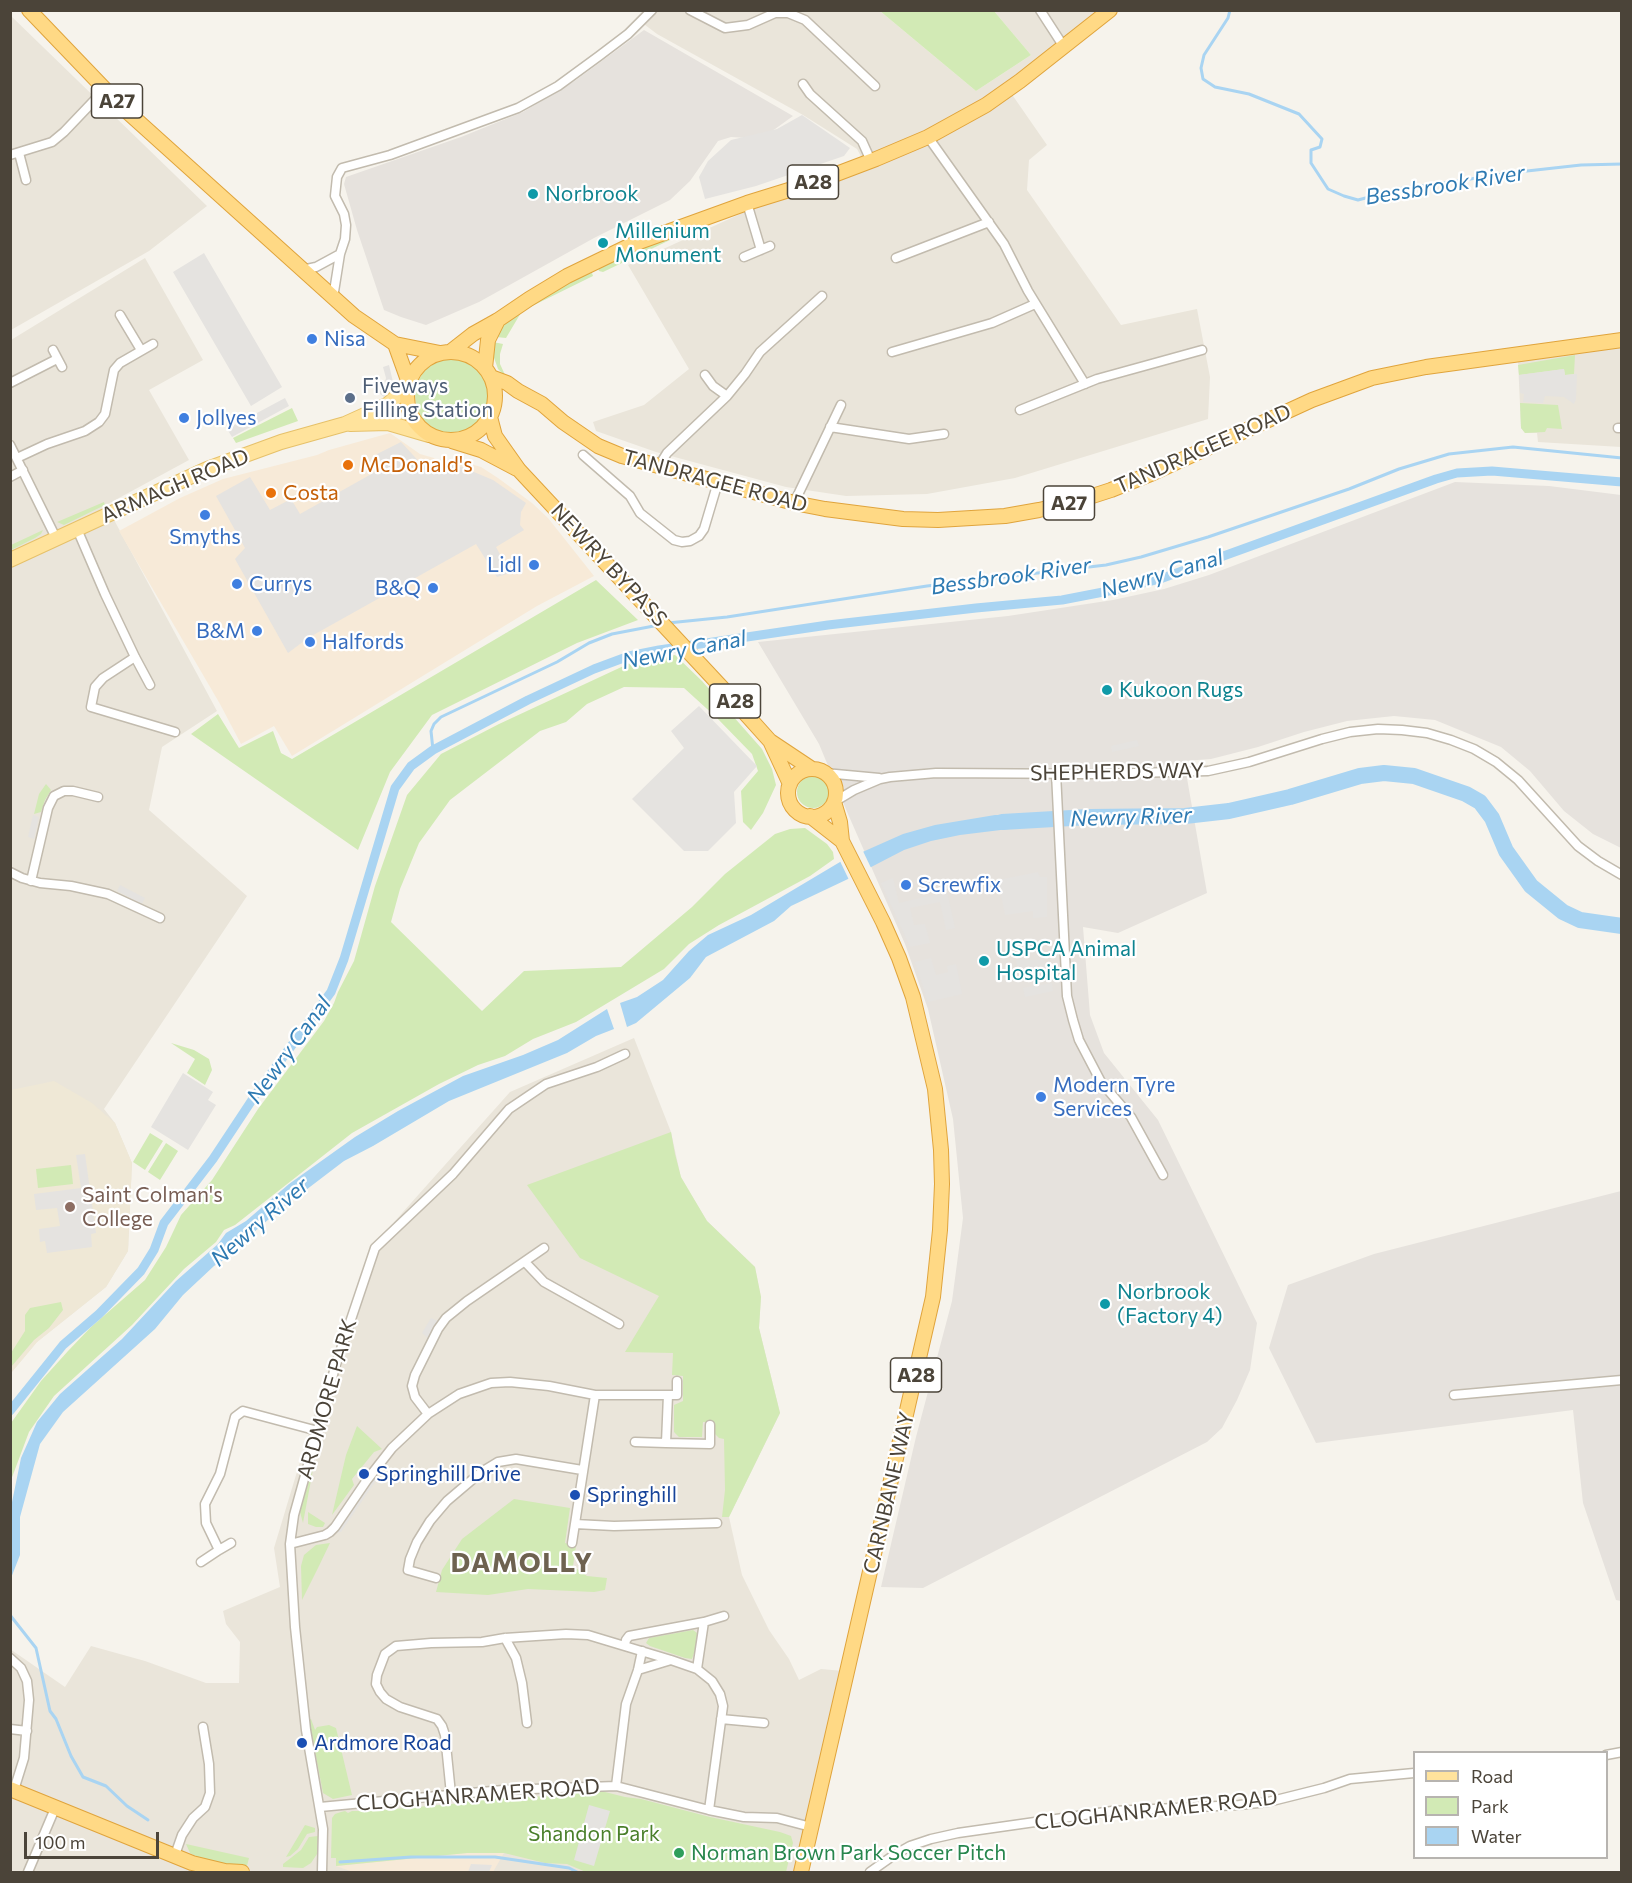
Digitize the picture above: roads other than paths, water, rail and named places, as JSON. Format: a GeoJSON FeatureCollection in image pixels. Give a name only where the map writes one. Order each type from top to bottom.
{"type":"FeatureCollection","features":[{"type":"Feature","properties":{"kind":"highway","name":"A27"},"geometry":{"type":"LineString","coordinates":[[29,10],[122,107],[354,316],[395,344],[445,352]]}},
{"type":"Feature","properties":{"kind":"highway","name":"A28"},"geometry":{"type":"LineString","coordinates":[[408,385],[422,362],[445,352],[567,276],[631,245],[747,203],[818,181],[928,137],[986,105],[1110,10]]}},
{"type":"Feature","properties":{"kind":"highway"},"geometry":{"type":"LineString","coordinates":[[451,441],[470,436],[478,431],[490,417],[495,400],[495,388],[488,372],[488,340],[498,320]]}},
{"type":"Feature","properties":{"kind":"highway","name":"TANDRAGEE ROAD"},"geometry":{"type":"LineString","coordinates":[[488,372],[542,404],[563,422],[598,446],[622,456],[794,503],[834,511],[903,519],[969,519],[1039,510],[1112,490],[1312,400],[1372,378],[1426,367],[1622,340]]}},
{"type":"Feature","properties":{"kind":"highway"},"geometry":{"type":"LineString","coordinates":[[395,344],[408,385],[408,406],[412,418],[419,427],[429,435],[481,450],[519,470]]}},
{"type":"Feature","properties":{"kind":"highway"},"geometry":{"type":"LineString","coordinates":[[445,352],[470,356],[488,372]]}},
{"type":"Feature","properties":{"kind":"highway"},"geometry":{"type":"LineString","coordinates":[[495,400],[508,392],[518,391]]}},
{"type":"Feature","properties":{"kind":"highway"},"geometry":{"type":"LineString","coordinates":[[490,417],[495,436],[519,470]]}},
{"type":"Feature","properties":{"kind":"highway","name":"NEWRY BYPASS"},"geometry":{"type":"LineString","coordinates":[[519,470],[770,741]]}},
{"type":"Feature","properties":{"kind":"highway"},"geometry":{"type":"LineString","coordinates":[[770,741],[830,777],[836,789],[834,802],[844,845]]}},
{"type":"Feature","properties":{"kind":"highway"},"geometry":{"type":"LineString","coordinates":[[770,741],[790,784]]}},
{"type":"Feature","properties":{"kind":"highway"},"geometry":{"type":"LineString","coordinates":[[819,771],[798,773],[790,784],[788,792],[792,805],[797,811],[810,816],[844,845]]}},
{"type":"Feature","properties":{"kind":"highway"},"geometry":{"type":"LineString","coordinates":[[810,816],[825,813],[834,802]]}},
{"type":"Feature","properties":{"kind":"highway","name":"CARNBANE WAY"},"geometry":{"type":"LineString","coordinates":[[801,1872],[926,1332],[935,1286],[942,1184],[935,1089],[913,997],[899,958],[844,845]]}},
{"type":"Feature","properties":{"kind":"highway"},"geometry":{"type":"LineString","coordinates":[[12,1789],[198,1865],[242,1872]]}},
{"type":"Feature","properties":{"kind":"main road","name":"ARMAGH ROAD"},"geometry":{"type":"LineString","coordinates":[[10,560],[207,469],[281,442],[345,424],[387,405],[408,385]]}},
{"type":"Feature","properties":{"kind":"main road","name":"ARMAGH ROAD"},"geometry":{"type":"LineString","coordinates":[[345,424],[388,423],[429,435]]}},
{"type":"Feature","properties":{"kind":"street"},"geometry":{"type":"LineString","coordinates":[[333,298],[346,225],[344,214],[335,196],[337,177],[342,168],[390,155],[518,108],[558,86],[583,68],[628,34],[652,10]]}},
{"type":"Feature","properties":{"kind":"street"},"geometry":{"type":"LineString","coordinates":[[690,10],[725,28],[748,25],[775,12],[788,13],[805,20],[875,86]]}},
{"type":"Feature","properties":{"kind":"street"},"geometry":{"type":"LineString","coordinates":[[1040,10],[1064,46]]}},
{"type":"Feature","properties":{"kind":"street"},"geometry":{"type":"LineString","coordinates":[[803,84],[810,94],[862,141],[871,161]]}},
{"type":"Feature","properties":{"kind":"street"},"geometry":{"type":"LineString","coordinates":[[26,180],[15,154],[52,142],[105,89]]}},
{"type":"Feature","properties":{"kind":"street"},"geometry":{"type":"LineString","coordinates":[[928,137],[1013,259],[1035,304],[1084,384]]}},
{"type":"Feature","properties":{"kind":"street"},"geometry":{"type":"LineString","coordinates":[[747,203],[761,250]]}},
{"type":"Feature","properties":{"kind":"street"},"geometry":{"type":"LineString","coordinates":[[896,258],[989,222]]}},
{"type":"Feature","properties":{"kind":"street"},"geometry":{"type":"LineString","coordinates":[[744,257],[770,246]]}},
{"type":"Feature","properties":{"kind":"street"},"geometry":{"type":"LineString","coordinates":[[302,270],[316,267],[340,254]]}},
{"type":"Feature","properties":{"kind":"street"},"geometry":{"type":"LineString","coordinates":[[659,466],[668,453],[727,396],[760,352],[822,296]]}},
{"type":"Feature","properties":{"kind":"street"},"geometry":{"type":"LineString","coordinates":[[892,352],[992,322],[1035,304]]}},
{"type":"Feature","properties":{"kind":"street"},"geometry":{"type":"LineString","coordinates":[[120,315],[141,350]]}},
{"type":"Feature","properties":{"kind":"street"},"geometry":{"type":"LineString","coordinates":[[17,458],[47,444],[86,431],[99,422],[105,414],[114,370],[120,363],[153,344]]}},
{"type":"Feature","properties":{"kind":"street"},"geometry":{"type":"LineString","coordinates":[[10,383],[59,363],[52,350]]}},
{"type":"Feature","properties":{"kind":"street"},"geometry":{"type":"LineString","coordinates":[[1020,410],[1125,370],[1202,350]]}},
{"type":"Feature","properties":{"kind":"street"},"geometry":{"type":"LineString","coordinates":[[705,375],[713,386],[727,396]]}},
{"type":"Feature","properties":{"kind":"street"},"geometry":{"type":"LineString","coordinates":[[794,503],[841,405]]}},
{"type":"Feature","properties":{"kind":"street"},"geometry":{"type":"LineString","coordinates":[[830,427],[909,439],[944,434]]}},
{"type":"Feature","properties":{"kind":"street"},"geometry":{"type":"LineString","coordinates":[[10,445],[56,538]]}},
{"type":"Feature","properties":{"kind":"street"},"geometry":{"type":"LineString","coordinates":[[583,455],[630,496],[640,513],[674,540],[681,542],[690,541],[699,536],[704,529],[718,482]]}},
{"type":"Feature","properties":{"kind":"street"},"geometry":{"type":"LineString","coordinates":[[10,477],[23,470]]}},
{"type":"Feature","properties":{"kind":"street"},"geometry":{"type":"LineString","coordinates":[[77,529],[150,685]]}},
{"type":"Feature","properties":{"kind":"street"},"geometry":{"type":"LineString","coordinates":[[135,657],[103,678],[95,687],[92,707],[176,732]]}},
{"type":"Feature","properties":{"kind":"street","name":"SHEPHERDS WAY"},"geometry":{"type":"LineString","coordinates":[[819,771],[880,778],[936,773],[1208,771],[1249,762],[1350,732],[1378,729],[1427,732],[1474,749],[1496,762],[1518,780],[1578,846],[1622,875]]}},
{"type":"Feature","properties":{"kind":"street"},"geometry":{"type":"LineString","coordinates":[[1056,773],[1067,996],[1073,1020],[1079,1040],[1101,1082],[1131,1117],[1163,1175]]}},
{"type":"Feature","properties":{"kind":"street","name":"SHEPHERDS WAY"},"geometry":{"type":"LineString","coordinates":[[834,802],[880,778]]}},
{"type":"Feature","properties":{"kind":"street"},"geometry":{"type":"LineString","coordinates":[[31,881],[48,807],[54,796],[64,791],[73,791],[98,797]]}},
{"type":"Feature","properties":{"kind":"street"},"geometry":{"type":"LineString","coordinates":[[10,872],[31,881],[108,894],[160,918]]}},
{"type":"Feature","properties":{"kind":"street","name":"ARDMORE PARK"},"geometry":{"type":"LineString","coordinates":[[322,1872],[323,1837],[306,1730],[295,1627],[290,1544],[294,1515],[345,1336],[375,1248],[453,1174],[509,1109],[546,1084],[597,1067],[625,1054]]}},
{"type":"Feature","properties":{"kind":"street"},"geometry":{"type":"LineString","coordinates":[[428,1413],[415,1397],[412,1386],[415,1375],[438,1329],[446,1318],[466,1301],[544,1248]]}},
{"type":"Feature","properties":{"kind":"street"},"geometry":{"type":"LineString","coordinates":[[525,1262],[544,1282],[619,1324]]}},
{"type":"Feature","properties":{"kind":"street"},"geometry":{"type":"LineString","coordinates":[[1454,1395],[1622,1380]]}},
{"type":"Feature","properties":{"kind":"street"},"geometry":{"type":"LineString","coordinates":[[290,1544],[325,1535],[335,1527],[386,1456],[428,1413],[459,1394],[491,1383],[510,1382],[531,1383],[595,1395],[677,1395],[677,1381]]}},
{"type":"Feature","properties":{"kind":"street"},"geometry":{"type":"LineString","coordinates":[[572,1543],[595,1395]]}},
{"type":"Feature","properties":{"kind":"street"},"geometry":{"type":"LineString","coordinates":[[666,1443],[668,1395]]}},
{"type":"Feature","properties":{"kind":"street"},"geometry":{"type":"LineString","coordinates":[[219,1550],[206,1523],[205,1504],[220,1474],[235,1417],[243,1411],[318,1431]]}},
{"type":"Feature","properties":{"kind":"street"},"geometry":{"type":"LineString","coordinates":[[635,1443],[710,1444],[710,1425]]}},
{"type":"Feature","properties":{"kind":"street"},"geometry":{"type":"LineString","coordinates":[[436,1578],[408,1570],[417,1542],[430,1521],[447,1501],[480,1473],[498,1462],[516,1459],[582,1470]]}},
{"type":"Feature","properties":{"kind":"street"},"geometry":{"type":"LineString","coordinates":[[575,1524],[614,1526],[717,1523]]}},
{"type":"Feature","properties":{"kind":"street"},"geometry":{"type":"LineString","coordinates":[[201,1562],[231,1543]]}},
{"type":"Feature","properties":{"kind":"street"},"geometry":{"type":"LineString","coordinates":[[625,1645],[629,1636],[724,1616]]}},
{"type":"Feature","properties":{"kind":"street"},"geometry":{"type":"LineString","coordinates":[[697,1669],[704,1622]]}},
{"type":"Feature","properties":{"kind":"street"},"geometry":{"type":"LineString","coordinates":[[451,1794],[442,1726],[437,1719],[400,1707],[386,1699],[376,1684],[379,1666],[388,1651],[396,1646],[442,1642],[483,1642],[505,1638],[566,1634],[588,1635],[697,1669],[712,1681],[720,1694],[723,1706],[709,1810]]}},
{"type":"Feature","properties":{"kind":"street"},"geometry":{"type":"LineString","coordinates":[[505,1638],[516,1658],[527,1723]]}},
{"type":"Feature","properties":{"kind":"street"},"geometry":{"type":"LineString","coordinates":[[616,1786],[626,1704],[642,1651]]}},
{"type":"Feature","properties":{"kind":"street"},"geometry":{"type":"LineString","coordinates":[[10,1658],[21,1668],[27,1681],[29,1700],[24,1758],[12,1789]]}},
{"type":"Feature","properties":{"kind":"street"},"geometry":{"type":"LineString","coordinates":[[638,1670],[671,1660]]}},
{"type":"Feature","properties":{"kind":"street"},"geometry":{"type":"LineString","coordinates":[[722,1719],[764,1723]]}},
{"type":"Feature","properties":{"kind":"street"},"geometry":{"type":"LineString","coordinates":[[175,1855],[182,1835],[193,1818],[205,1807],[210,1793],[209,1764],[203,1727]]}},
{"type":"Feature","properties":{"kind":"street"},"geometry":{"type":"LineString","coordinates":[[10,1729],[27,1731]]}},
{"type":"Feature","properties":{"kind":"street","name":"CLOGHANRAMER ROAD"},"geometry":{"type":"LineString","coordinates":[[870,1872],[910,1846],[958,1833],[1112,1811],[1268,1802],[1350,1779],[1413,1773]]}},
{"type":"Feature","properties":{"kind":"street","name":"CLOGHANRAMER ROAD"},"geometry":{"type":"LineString","coordinates":[[320,1807],[451,1794],[558,1787],[616,1786],[709,1810],[744,1817],[777,1818],[811,1827]]}},
{"type":"Feature","properties":{"kind":"street"},"geometry":{"type":"LineString","coordinates":[[28,1872],[56,1806]]}},
{"type":"Feature","properties":{"kind":"water"},"geometry":{"type":"Polygon","coordinates":[[[995,815],[1022,815],[1025,827],[960,835],[904,850],[791,906],[774,921],[706,957],[690,978],[636,1023],[627,1027],[620,1003],[637,997],[663,980],[689,951],[708,935],[751,915],[840,862],[903,834],[935,825],[995,815]]]}},
{"type":"Feature","properties":{"kind":"water","name":"Newry River"},"geometry":{"type":"Polygon","coordinates":[[[607,1009],[614,1029],[596,1036],[567,1053],[449,1101],[344,1161],[277,1212],[233,1254],[214,1266],[183,1295],[155,1329],[63,1412],[40,1444],[20,1517],[20,1555],[11,1578],[11,1507],[21,1458],[37,1422],[60,1394],[122,1339],[176,1281],[218,1244],[226,1233],[246,1221],[289,1184],[355,1137],[398,1111],[463,1076],[558,1040],[607,1009]]]}},
{"type":"Feature","properties":{"kind":"waterway","name":"Bessbrook River"},"geometry":{"type":"LineString","coordinates":[[1230,10],[1228,18],[1204,55],[1201,68],[1203,79],[1215,87],[1249,94],[1299,114],[1322,139],[1320,147],[1311,150],[1311,163],[1328,189],[1344,196],[1358,200],[1403,188],[1509,173],[1581,165],[1622,164]]}},
{"type":"Feature","properties":{"kind":"waterway","name":"Bessbrook River"},"geometry":{"type":"LineString","coordinates":[[668,623],[727,617],[927,586],[1106,565],[1208,537],[1349,489],[1399,469],[1449,454],[1513,447],[1622,458]]}},
{"type":"Feature","properties":{"kind":"waterway","name":"Newry Canal"},"geometry":{"type":"LineString","coordinates":[[10,1411],[63,1345],[99,1314],[141,1271],[154,1250],[164,1223],[213,1159],[256,1094],[331,992],[344,959],[395,788],[411,766],[433,750],[528,700],[594,669],[629,656],[828,625],[1062,600],[1124,588],[1160,579],[1457,473],[1492,471],[1622,482]]}},
{"type":"Feature","properties":{"kind":"waterway","name":"Bessbrook River"},"geometry":{"type":"LineString","coordinates":[[433,750],[431,731],[441,717],[557,662],[589,643],[612,634],[659,625]]}},
{"type":"Feature","properties":{"kind":"waterway","name":"Newry River"},"geometry":{"type":"LineString","coordinates":[[1002,822],[1089,817],[1185,816],[1229,811],[1290,797],[1360,776],[1384,773],[1414,776],[1466,794],[1480,802],[1492,818],[1506,851],[1531,886],[1563,912],[1580,920],[1622,926]]}},
{"type":"Feature","properties":{"kind":"waterway"},"geometry":{"type":"LineString","coordinates":[[10,1615],[36,1648],[50,1711],[83,1777],[106,1786],[127,1806],[148,1820]]}},
{"type":"Feature","properties":{"kind":"waterway"},"geometry":{"type":"LineString","coordinates":[[340,1862],[411,1857],[495,1857],[569,1868],[577,1872]]}},
{"type":"Feature","properties":{"kind":"place","name":"Norbrook"},"geometry":{"type":"Point","coordinates":[533,194]}},
{"type":"Feature","properties":{"kind":"place","name":"Millenium Monument"},"geometry":{"type":"Point","coordinates":[603,243]}},
{"type":"Feature","properties":{"kind":"place","name":"Nisa"},"geometry":{"type":"Point","coordinates":[312,339]}},
{"type":"Feature","properties":{"kind":"place","name":"Fiveways Filling Station"},"geometry":{"type":"Point","coordinates":[350,398]}},
{"type":"Feature","properties":{"kind":"place","name":"Jollyes"},"geometry":{"type":"Point","coordinates":[184,418]}},
{"type":"Feature","properties":{"kind":"place","name":"McDonald's"},"geometry":{"type":"Point","coordinates":[348,465]}},
{"type":"Feature","properties":{"kind":"place","name":"Costa"},"geometry":{"type":"Point","coordinates":[271,493]}},
{"type":"Feature","properties":{"kind":"place","name":"Smyths"},"geometry":{"type":"Point","coordinates":[205,515]}},
{"type":"Feature","properties":{"kind":"place","name":"Lidl"},"geometry":{"type":"Point","coordinates":[534,565]}},
{"type":"Feature","properties":{"kind":"place","name":"Currys"},"geometry":{"type":"Point","coordinates":[237,584]}},
{"type":"Feature","properties":{"kind":"place","name":"B&Q"},"geometry":{"type":"Point","coordinates":[433,588]}},
{"type":"Feature","properties":{"kind":"place","name":"B&M"},"geometry":{"type":"Point","coordinates":[257,631]}},
{"type":"Feature","properties":{"kind":"place","name":"Halfords"},"geometry":{"type":"Point","coordinates":[310,642]}},
{"type":"Feature","properties":{"kind":"place","name":"Kukoon Rugs"},"geometry":{"type":"Point","coordinates":[1107,690]}},
{"type":"Feature","properties":{"kind":"place","name":"Screwfix"},"geometry":{"type":"Point","coordinates":[906,885]}},
{"type":"Feature","properties":{"kind":"place","name":"USPCA Animal Hospital"},"geometry":{"type":"Point","coordinates":[984,961]}},
{"type":"Feature","properties":{"kind":"place","name":"Modern Tyre Services"},"geometry":{"type":"Point","coordinates":[1041,1097]}},
{"type":"Feature","properties":{"kind":"place","name":"Saint Colman's College"},"geometry":{"type":"Point","coordinates":[70,1207]}},
{"type":"Feature","properties":{"kind":"place","name":"Norbrook (Factory 4)"},"geometry":{"type":"Point","coordinates":[1105,1304]}},
{"type":"Feature","properties":{"kind":"place","name":"Springhill Drive"},"geometry":{"type":"Point","coordinates":[364,1474]}},
{"type":"Feature","properties":{"kind":"place","name":"Springhill"},"geometry":{"type":"Point","coordinates":[575,1495]}},
{"type":"Feature","properties":{"kind":"place","name":"Ardmore Road"},"geometry":{"type":"Point","coordinates":[302,1743]}},
{"type":"Feature","properties":{"kind":"place","name":"Norman Brown Park Soccer Pitch"},"geometry":{"type":"Point","coordinates":[679,1853]}},
{"type":"Feature","properties":{"kind":"district","name":"DAMOLLY"},"geometry":{"type":"Point","coordinates":[522,1563]}},
{"type":"Feature","properties":{"kind":"park label","name":"Shandon Park"},"geometry":{"type":"Point","coordinates":[594,1834]}}]}
